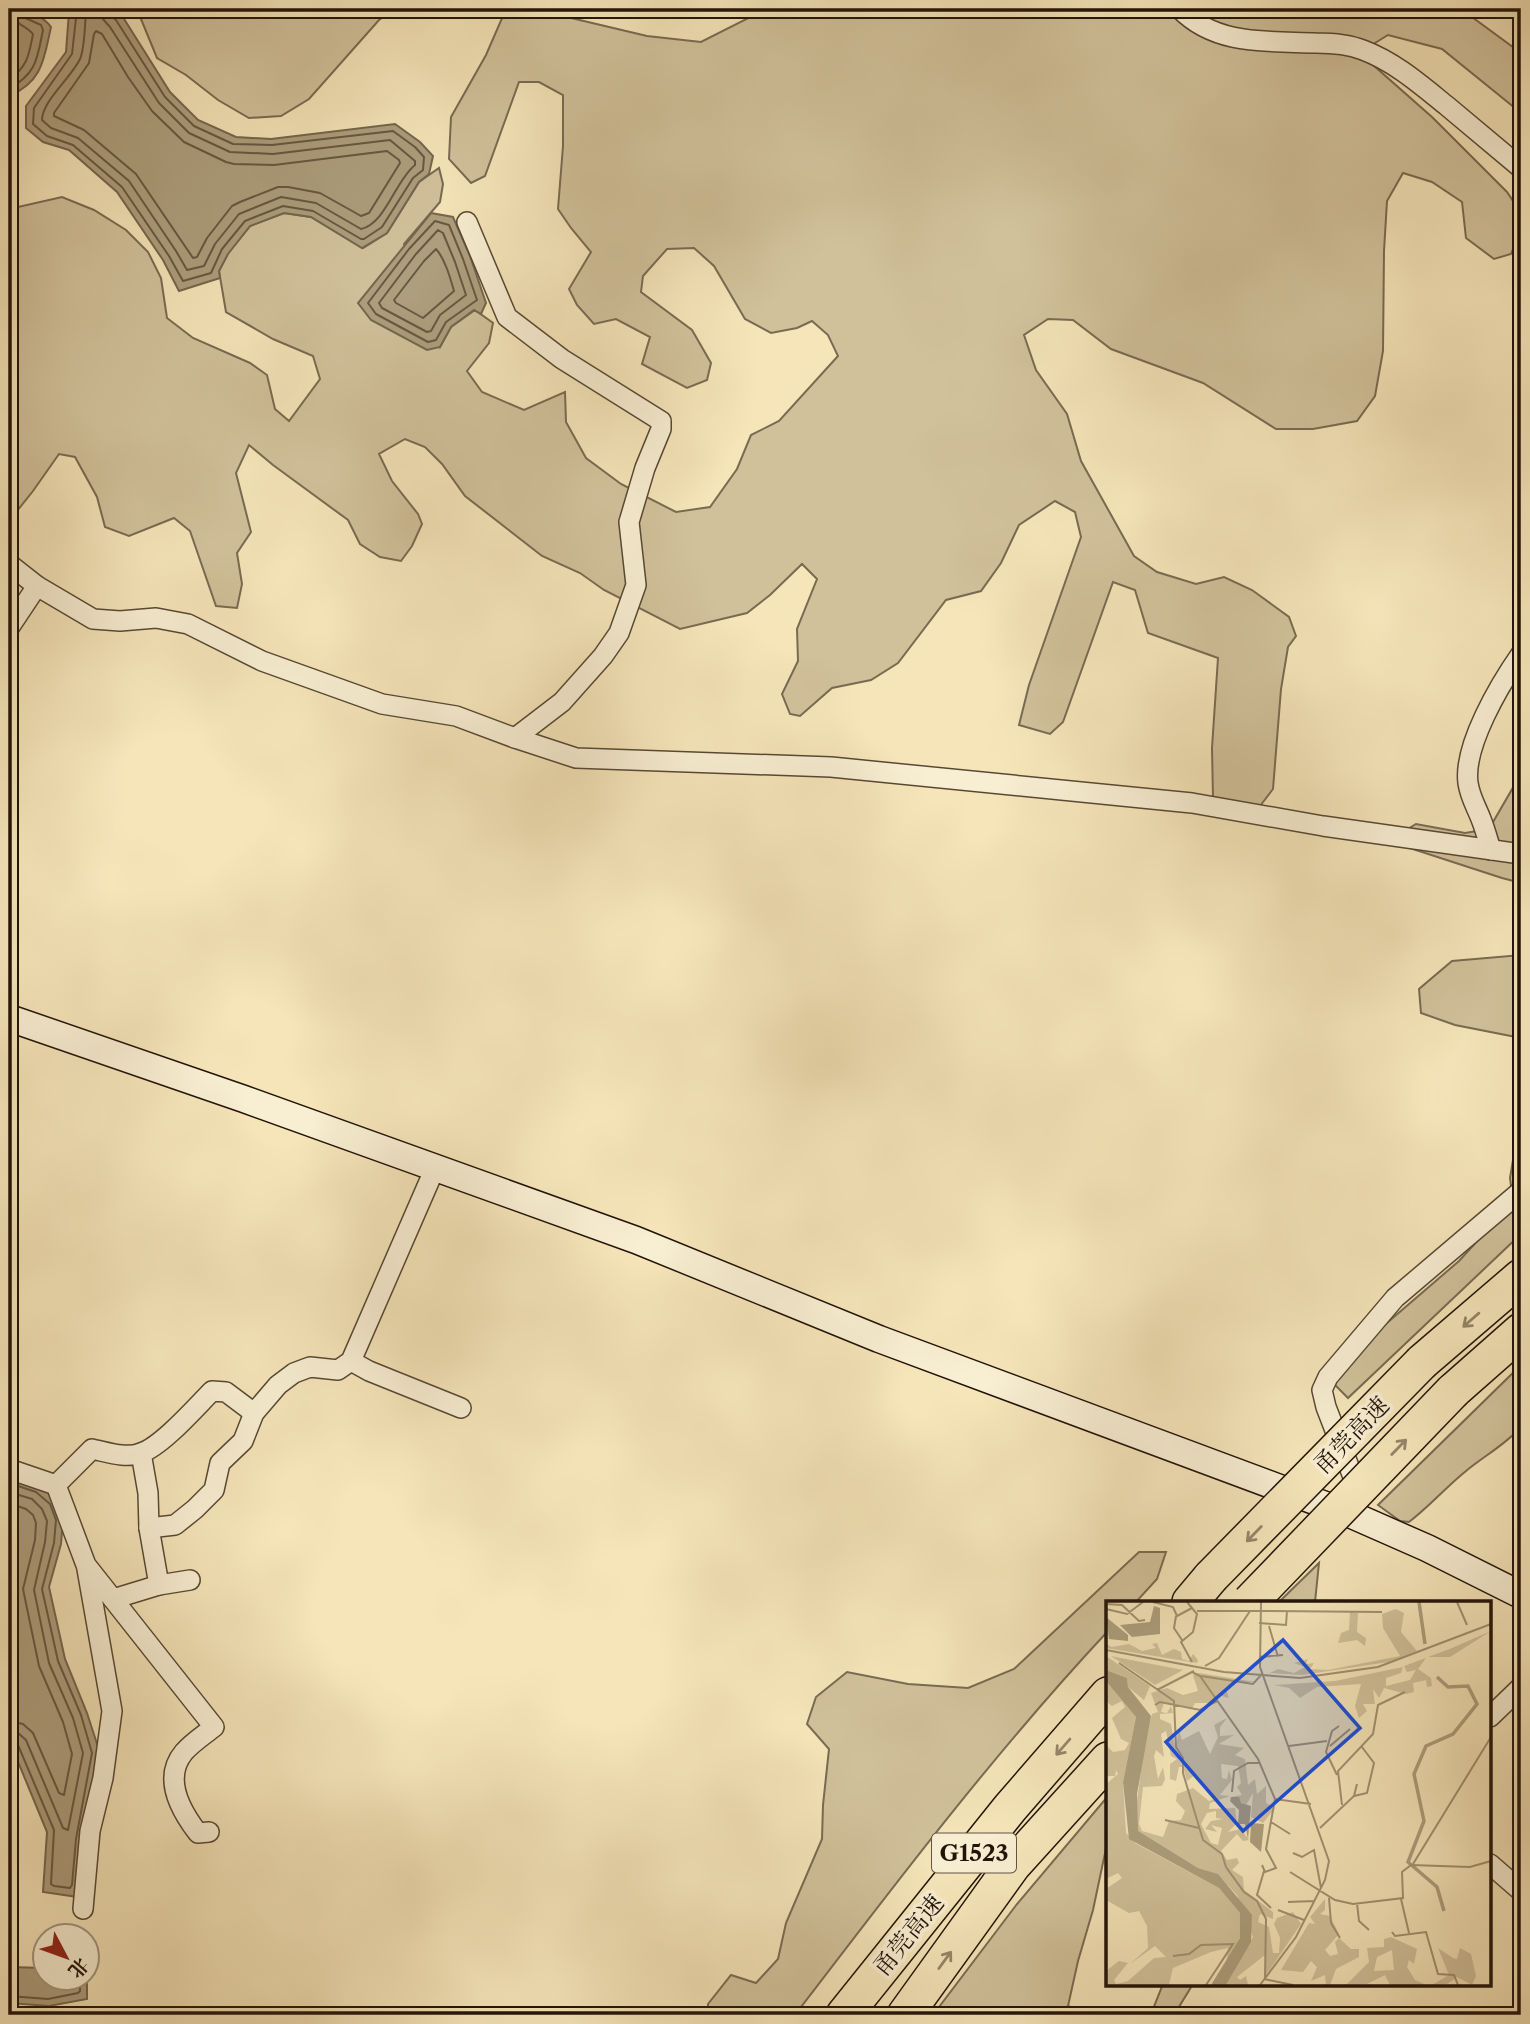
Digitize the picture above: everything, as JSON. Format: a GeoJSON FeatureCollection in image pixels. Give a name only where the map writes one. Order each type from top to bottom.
{"type":"FeatureCollection","features":[{"type":"Feature","properties":{"kind":"highway","name":"甬莞高速"},"geometry":{"type":"LineString","coordinates":[[1200,1590],[1422,1362],[1521,1277]]}},
{"type":"Feature","properties":{"kind":"highway","name":"甬莞高速"},"geometry":{"type":"LineString","coordinates":[[1251,1601],[1453,1391],[1521,1331]]}},
{"type":"Feature","properties":{"kind":"highway","name":"甬莞高速"},"geometry":{"type":"LineString","coordinates":[[844,2015],[1010,1808],[1106,1698]]}},
{"type":"Feature","properties":{"kind":"highway","name":"甬莞高速"},"geometry":{"type":"LineString","coordinates":[[905,2015],[1013,1866],[1106,1762]]}},
{"type":"Feature","properties":{"kind":"main road"},"geometry":{"type":"LineString","coordinates":[[9,1018],[636,1240],[879,1339],[1317,1501],[1427,1548],[1521,1595]]}},
{"type":"Feature","properties":{"kind":"street"},"geometry":{"type":"LineString","coordinates":[[1180,9],[1190,19],[1219,35],[1250,40],[1337,44],[1362,49],[1392,63],[1521,168]]}},
{"type":"Feature","properties":{"kind":"street"},"geometry":{"type":"LineString","coordinates":[[467,222],[507,317],[562,359],[661,421],[661,429],[645,468],[629,522],[636,585],[620,633],[562,702],[515,738]]}},
{"type":"Feature","properties":{"kind":"street"},"geometry":{"type":"LineString","coordinates":[[9,564],[37,586],[93,619],[120,621],[156,618],[188,624],[261,661],[382,704],[456,716],[576,758],[831,767],[1192,803],[1324,826],[1521,854]]}},
{"type":"Feature","properties":{"kind":"street"},"geometry":{"type":"LineString","coordinates":[[9,628],[37,586]]}},
{"type":"Feature","properties":{"kind":"street"},"geometry":{"type":"LineString","coordinates":[[1491,850],[1482,819],[1471,799],[1467,779],[1482,719],[1521,654]]}},
{"type":"Feature","properties":{"kind":"street"},"geometry":{"type":"LineString","coordinates":[[149,1528],[175,1525],[214,1490],[220,1463],[243,1441],[254,1413],[278,1385],[294,1373],[310,1367],[338,1370],[351,1361],[435,1168]]}},
{"type":"Feature","properties":{"kind":"street"},"geometry":{"type":"LineString","coordinates":[[1371,1523],[1326,1407],[1322,1390],[1328,1377],[1395,1298],[1521,1191]]}},
{"type":"Feature","properties":{"kind":"street"},"geometry":{"type":"LineString","coordinates":[[351,1361],[369,1371],[461,1408]]}},
{"type":"Feature","properties":{"kind":"street"},"geometry":{"type":"LineString","coordinates":[[56,1485],[92,1448],[126,1455],[141,1453],[155,1445],[212,1391],[226,1392],[254,1413]]}},
{"type":"Feature","properties":{"kind":"street"},"geometry":{"type":"LineString","coordinates":[[141,1453],[148,1493],[149,1528],[159,1585]]}},
{"type":"Feature","properties":{"kind":"street"},"geometry":{"type":"LineString","coordinates":[[9,1469],[56,1485]]}},
{"type":"Feature","properties":{"kind":"street"},"geometry":{"type":"LineString","coordinates":[[56,1485],[86,1564],[112,1712],[103,1778],[90,1831],[83,1909]]}},
{"type":"Feature","properties":{"kind":"street"},"geometry":{"type":"LineString","coordinates":[[86,1564],[214,1727],[183,1753],[177,1764],[175,1782],[177,1800],[186,1817],[198,1833],[209,1832]]}},
{"type":"Feature","properties":{"kind":"street"},"geometry":{"type":"LineString","coordinates":[[113,1599],[159,1585],[190,1580]]}},
{"type":"Feature","properties":{"kind":"street"},"geometry":{"type":"LineString","coordinates":[[1492,1715],[1521,1687]]}},
{"type":"Feature","properties":{"kind":"street"},"geometry":{"type":"LineString","coordinates":[[1492,1866],[1521,1891]]}},
{"type":"Feature","properties":{"kind":"shaded area"},"geometry":{"type":"Polygon","coordinates":[[[127,9],[395,9],[379,20],[309,99],[281,116],[249,118],[157,58],[141,19],[127,9]]]}},
{"type":"Feature","properties":{"kind":"shaded area"},"geometry":{"type":"Polygon","coordinates":[[[506,9],[556,9],[567,17],[647,36],[701,42],[766,9],[1461,9],[1521,53],[1521,113],[1442,49],[1388,35],[1375,43],[1372,64],[1432,117],[1507,192],[1515,204],[1521,229],[1511,254],[1494,259],[1466,238],[1462,202],[1432,182],[1403,173],[1387,201],[1383,351],[1375,396],[1357,421],[1313,429],[1276,429],[1203,383],[1111,349],[1073,320],[1048,319],[1024,335],[1036,370],[1067,414],[1081,461],[1134,556],[1157,572],[1196,584],[1224,577],[1252,590],[1289,617],[1296,636],[1288,647],[1281,689],[1273,789],[1260,806],[1213,798],[1212,748],[1218,658],[1148,633],[1135,590],[1113,582],[1063,722],[1050,734],[1019,725],[1029,685],[1081,537],[1075,512],[1055,501],[1019,525],[1001,563],[981,591],[946,600],[898,663],[871,680],[832,688],[800,716],[790,714],[782,694],[798,661],[797,629],[817,579],[802,564],[747,613],[680,629],[604,590],[580,573],[542,556],[465,496],[442,464],[425,447],[405,439],[379,454],[392,481],[418,514],[422,524],[412,546],[401,561],[380,557],[360,544],[348,520],[249,445],[236,473],[251,532],[237,553],[242,584],[237,608],[216,606],[190,531],[174,518],[129,536],[105,527],[97,497],[75,457],[59,454],[9,521],[9,209],[62,197],[94,210],[126,230],[148,252],[161,278],[167,318],[193,338],[250,363],[267,375],[275,409],[289,421],[320,379],[313,356],[273,339],[226,312],[219,271],[228,253],[250,226],[284,213],[311,217],[363,248],[387,233],[419,182],[439,168],[443,184],[440,202],[404,244],[440,347],[451,327],[475,310],[493,323],[489,343],[467,371],[482,392],[524,410],[565,392],[566,422],[586,458],[621,484],[676,512],[710,507],[737,469],[751,435],[779,421],[838,356],[828,335],[812,321],[797,328],[771,333],[745,319],[714,266],[694,248],[667,249],[643,276],[641,292],[692,330],[711,363],[707,380],[687,388],[642,364],[650,337],[616,319],[594,324],[577,305],[569,289],[591,252],[558,209],[563,146],[563,95],[539,82],[519,82],[485,176],[471,183],[449,159],[451,117],[486,55],[506,9]]]}},
{"type":"Feature","properties":{"kind":"shaded area"},"geometry":{"type":"Polygon","coordinates":[[[1521,762],[1521,883],[1388,841],[1416,824],[1465,833],[1489,829],[1515,784],[1521,762]]]}},
{"type":"Feature","properties":{"kind":"shaded area"},"geometry":{"type":"Polygon","coordinates":[[[1521,955],[1521,1038],[1455,1025],[1421,1013],[1419,989],[1452,961],[1521,955]]]}},
{"type":"Feature","properties":{"kind":"shaded area"},"geometry":{"type":"Polygon","coordinates":[[[1521,1112],[1521,1234],[1348,1398],[1334,1384],[1373,1335],[1459,1261],[1513,1202],[1510,1178],[1521,1112]]]}},
{"type":"Feature","properties":{"kind":"shaded area"},"geometry":{"type":"Polygon","coordinates":[[[1521,1365],[1521,1427],[1515,1433],[1459,1477],[1409,1522],[1400,1521],[1378,1505],[1521,1365]]]}},
{"type":"Feature","properties":{"kind":"shaded area"},"geometry":{"type":"Polygon","coordinates":[[[1139,1552],[1166,1552],[1157,1579],[1137,1601],[1106,1601],[1106,1633],[986,1771],[795,2015],[708,2015],[708,2004],[731,1975],[756,1983],[778,1959],[786,1923],[822,1839],[829,1749],[807,1724],[816,1697],[847,1672],[908,1684],[968,1688],[1014,1669],[1139,1552]]]}},
{"type":"Feature","properties":{"kind":"shaded area"},"geometry":{"type":"Polygon","coordinates":[[[1319,1563],[1315,1601],[1280,1601],[1319,1563]]]}},
{"type":"Feature","properties":{"kind":"shaded area"},"geometry":{"type":"Polygon","coordinates":[[[1106,1798],[1106,1848],[1068,2006],[1092,2015],[933,2015],[1017,1904],[1106,1798]]]}},
{"type":"Feature","properties":{"kind":"shaded area"},"geometry":{"type":"Polygon","coordinates":[[[1162,1986],[1192,1986],[1174,2015],[1143,2015],[1153,2009],[1162,1986]]]}},
{"type":"Feature","properties":{"kind":"water"},"geometry":{"type":"Polygon","coordinates":[[[15,9],[35,15],[51,27],[40,68],[29,84],[9,96],[9,13],[15,9]]]}},
{"type":"Feature","properties":{"kind":"water"},"geometry":{"type":"Polygon","coordinates":[[[73,9],[104,9],[121,14],[170,92],[198,120],[236,137],[271,139],[395,124],[420,142],[433,156],[429,174],[419,182],[387,233],[362,248],[311,217],[284,213],[250,226],[228,254],[219,271],[220,278],[179,291],[163,260],[117,192],[69,150],[43,142],[26,128],[26,106],[66,52],[69,12],[73,9]]]}},
{"type":"Feature","properties":{"kind":"water"},"geometry":{"type":"Polygon","coordinates":[[[431,213],[453,217],[486,303],[481,314],[474,310],[451,327],[440,347],[427,350],[371,320],[358,303],[431,213]]]}},
{"type":"Feature","properties":{"kind":"water"},"geometry":{"type":"Polygon","coordinates":[[[9,1476],[40,1485],[56,1500],[63,1519],[61,1544],[49,1587],[65,1659],[100,1753],[78,1897],[43,1892],[47,1832],[9,1740],[9,1476]]]}},
{"type":"Feature","properties":{"kind":"water"},"geometry":{"type":"Polygon","coordinates":[[[9,1967],[32,1968],[32,1993],[87,1993],[87,1999],[49,2006],[9,2003],[9,1967]]]}}]}
